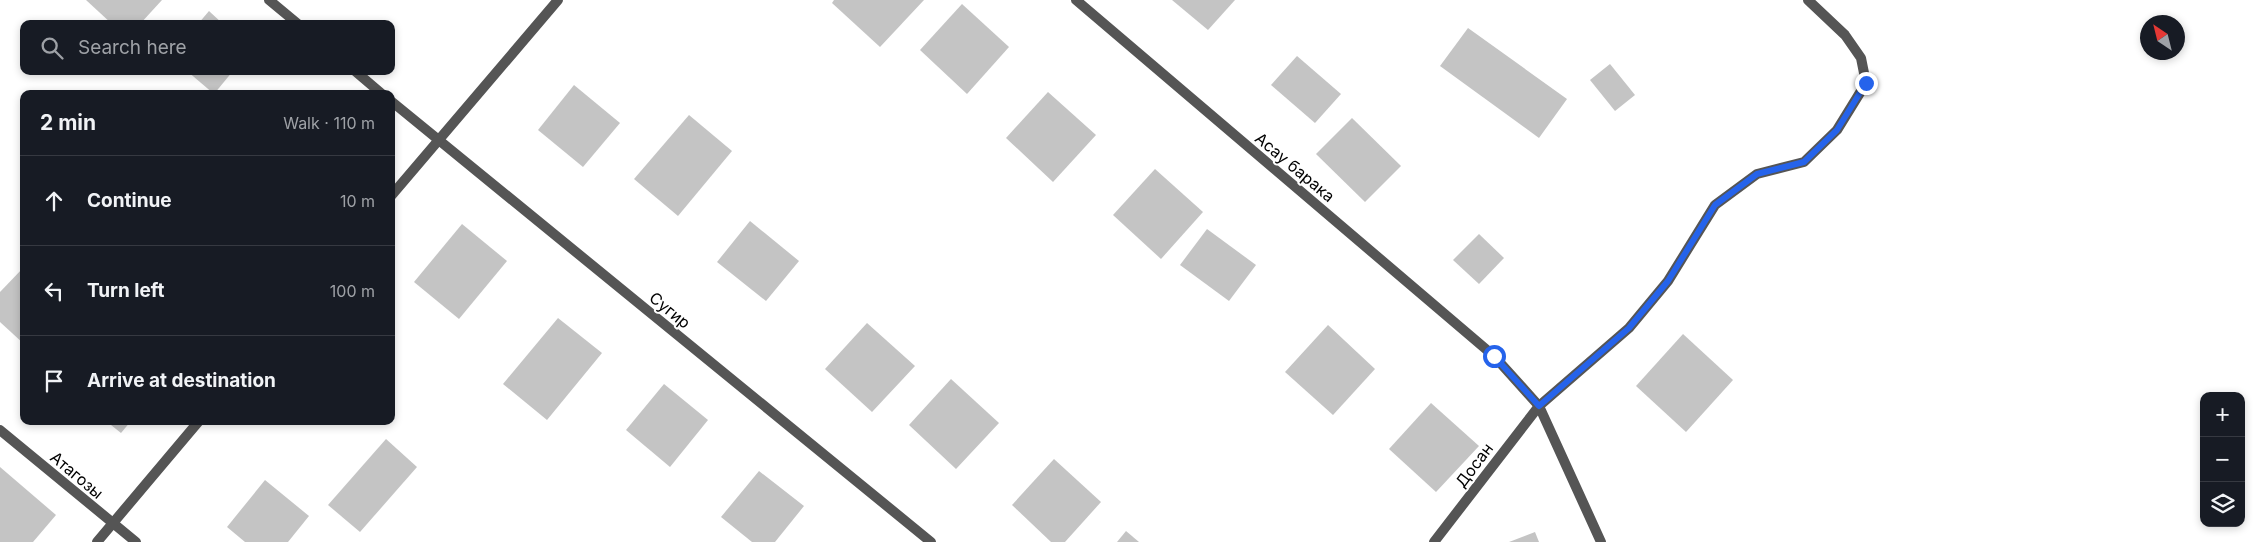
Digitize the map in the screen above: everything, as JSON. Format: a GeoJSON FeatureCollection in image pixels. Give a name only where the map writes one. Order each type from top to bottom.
{"type":"FeatureCollection","features":[{"type":"Feature","properties":{"kind":"street"},"geometry":{"type":"LineString","coordinates":[[269,0],[293,20]]}},
{"type":"Feature","properties":{"kind":"street"},"geometry":{"type":"LineString","coordinates":[[395,191],[558,0]]}},
{"type":"Feature","properties":{"kind":"street","name":"Асау барака"},"geometry":{"type":"LineString","coordinates":[[1076,0],[1494,356],[1539,406],[1601,542]]}},
{"type":"Feature","properties":{"kind":"street","name":"Досан"},"geometry":{"type":"LineString","coordinates":[[1434,542],[1539,406],[1629,328],[1668,281],[1715,205],[1757,174],[1804,162],[1837,130],[1866,83],[1861,58],[1845,35],[1808,0]]}},
{"type":"Feature","properties":{"kind":"street"},"geometry":{"type":"LineString","coordinates":[[360,75],[377,90]]}},
{"type":"Feature","properties":{"kind":"street","name":"Сугир"},"geometry":{"type":"LineString","coordinates":[[395,104],[931,542]]}},
{"type":"Feature","properties":{"kind":"street"},"geometry":{"type":"LineString","coordinates":[[97,542],[196,425]]}},
{"type":"Feature","properties":{"kind":"street","name":"Атагозы"},"geometry":{"type":"LineString","coordinates":[[0,430],[136,542]]}},
{"type":"Feature","properties":{"kind":"building"},"geometry":{"type":"Polygon","coordinates":[[[86,0],[162,0],[144,20],[108,20],[86,0]]]}},
{"type":"Feature","properties":{"kind":"building"},"geometry":{"type":"Polygon","coordinates":[[[834,0],[924,0],[880,47],[832,3],[834,0]]]}},
{"type":"Feature","properties":{"kind":"building"},"geometry":{"type":"Polygon","coordinates":[[[1172,0],[1235,0],[1208,30],[1172,0]]]}},
{"type":"Feature","properties":{"kind":"building"},"geometry":{"type":"Polygon","coordinates":[[[962,4],[1009,47],[967,94],[920,50],[962,4]]]}},
{"type":"Feature","properties":{"kind":"building"},"geometry":{"type":"Polygon","coordinates":[[[209,11],[219,20],[201,20],[209,11]]]}},
{"type":"Feature","properties":{"kind":"building"},"geometry":{"type":"Polygon","coordinates":[[[1468,28],[1567,99],[1539,138],[1440,66],[1468,28]]]}},
{"type":"Feature","properties":{"kind":"building"},"geometry":{"type":"Polygon","coordinates":[[[1297,56],[1341,94],[1315,123],[1271,85],[1297,56]]]}},
{"type":"Feature","properties":{"kind":"building"},"geometry":{"type":"Polygon","coordinates":[[[1610,64],[1635,95],[1615,111],[1590,80],[1610,64]]]}},
{"type":"Feature","properties":{"kind":"building"},"geometry":{"type":"Polygon","coordinates":[[[192,75],[230,75],[217,90],[209,90],[192,75]]]}},
{"type":"Feature","properties":{"kind":"building"},"geometry":{"type":"Polygon","coordinates":[[[574,85],[620,123],[583,167],[538,130],[574,85]]]}},
{"type":"Feature","properties":{"kind":"building"},"geometry":{"type":"Polygon","coordinates":[[[1048,92],[1096,135],[1053,182],[1006,138],[1048,92]]]}},
{"type":"Feature","properties":{"kind":"building"},"geometry":{"type":"Polygon","coordinates":[[[689,115],[732,151],[678,216],[634,179],[689,115]]]}},
{"type":"Feature","properties":{"kind":"building"},"geometry":{"type":"Polygon","coordinates":[[[1352,118],[1401,166],[1365,202],[1316,154],[1352,118]]]}},
{"type":"Feature","properties":{"kind":"building"},"geometry":{"type":"Polygon","coordinates":[[[1155,169],[1203,212],[1161,259],[1113,215],[1155,169]]]}},
{"type":"Feature","properties":{"kind":"building"},"geometry":{"type":"Polygon","coordinates":[[[750,221],[799,261],[766,301],[717,262],[750,221]]]}},
{"type":"Feature","properties":{"kind":"building"},"geometry":{"type":"Polygon","coordinates":[[[462,224],[507,261],[459,319],[414,282],[462,224]]]}},
{"type":"Feature","properties":{"kind":"building"},"geometry":{"type":"Polygon","coordinates":[[[1207,229],[1256,265],[1229,301],[1180,265],[1207,229]]]}},
{"type":"Feature","properties":{"kind":"building"},"geometry":{"type":"Polygon","coordinates":[[[1479,234],[1504,258],[1479,284],[1453,260],[1479,234]]]}},
{"type":"Feature","properties":{"kind":"building"},"geometry":{"type":"Polygon","coordinates":[[[20,271],[20,340],[0,322],[0,292],[20,271]]]}},
{"type":"Feature","properties":{"kind":"building"},"geometry":{"type":"Polygon","coordinates":[[[558,318],[602,353],[547,420],[503,384],[558,318]]]}},
{"type":"Feature","properties":{"kind":"building"},"geometry":{"type":"Polygon","coordinates":[[[867,323],[915,366],[872,412],[825,369],[867,323]]]}},
{"type":"Feature","properties":{"kind":"building"},"geometry":{"type":"Polygon","coordinates":[[[1328,325],[1375,369],[1333,415],[1285,372],[1328,325]]]}},
{"type":"Feature","properties":{"kind":"building"},"geometry":{"type":"Polygon","coordinates":[[[1683,334],[1733,380],[1686,432],[1636,386],[1683,334]]]}},
{"type":"Feature","properties":{"kind":"building"},"geometry":{"type":"Polygon","coordinates":[[[951,379],[999,423],[956,469],[909,425],[951,379]]]}},
{"type":"Feature","properties":{"kind":"building"},"geometry":{"type":"Polygon","coordinates":[[[664,384],[708,420],[670,467],[626,430],[664,384]]]}},
{"type":"Feature","properties":{"kind":"building"},"geometry":{"type":"Polygon","coordinates":[[[1431,403],[1479,446],[1436,492],[1389,449],[1431,403]]]}},
{"type":"Feature","properties":{"kind":"building"},"geometry":{"type":"Polygon","coordinates":[[[111,425],[128,425],[121,433],[111,425]]]}},
{"type":"Feature","properties":{"kind":"building"},"geometry":{"type":"Polygon","coordinates":[[[386,439],[417,467],[360,532],[328,505],[386,439]]]}},
{"type":"Feature","properties":{"kind":"building"},"geometry":{"type":"Polygon","coordinates":[[[1054,459],[1101,502],[1065,542],[1051,542],[1012,505],[1054,459]]]}},
{"type":"Feature","properties":{"kind":"building"},"geometry":{"type":"Polygon","coordinates":[[[0,467],[56,515],[33,542],[0,542],[0,467]]]}},
{"type":"Feature","properties":{"kind":"building"},"geometry":{"type":"Polygon","coordinates":[[[759,471],[804,506],[775,542],[752,542],[721,517],[759,471]]]}},
{"type":"Feature","properties":{"kind":"building"},"geometry":{"type":"Polygon","coordinates":[[[265,480],[309,516],[288,542],[245,542],[227,527],[265,480]]]}},
{"type":"Feature","properties":{"kind":"building"},"geometry":{"type":"Polygon","coordinates":[[[1126,531],[1139,542],[1117,542],[1126,531]]]}},
{"type":"Feature","properties":{"kind":"building"},"geometry":{"type":"Polygon","coordinates":[[[1535,532],[1539,542],[1509,542],[1535,532]]]}},
{"type":"Feature","properties":{"kind":"route"},"geometry":{"type":"LineString","coordinates":[[1494,356],[1539,406],[1629,328],[1668,281],[1715,205],[1757,174],[1804,162],[1837,130],[1866,83]]}}]}
